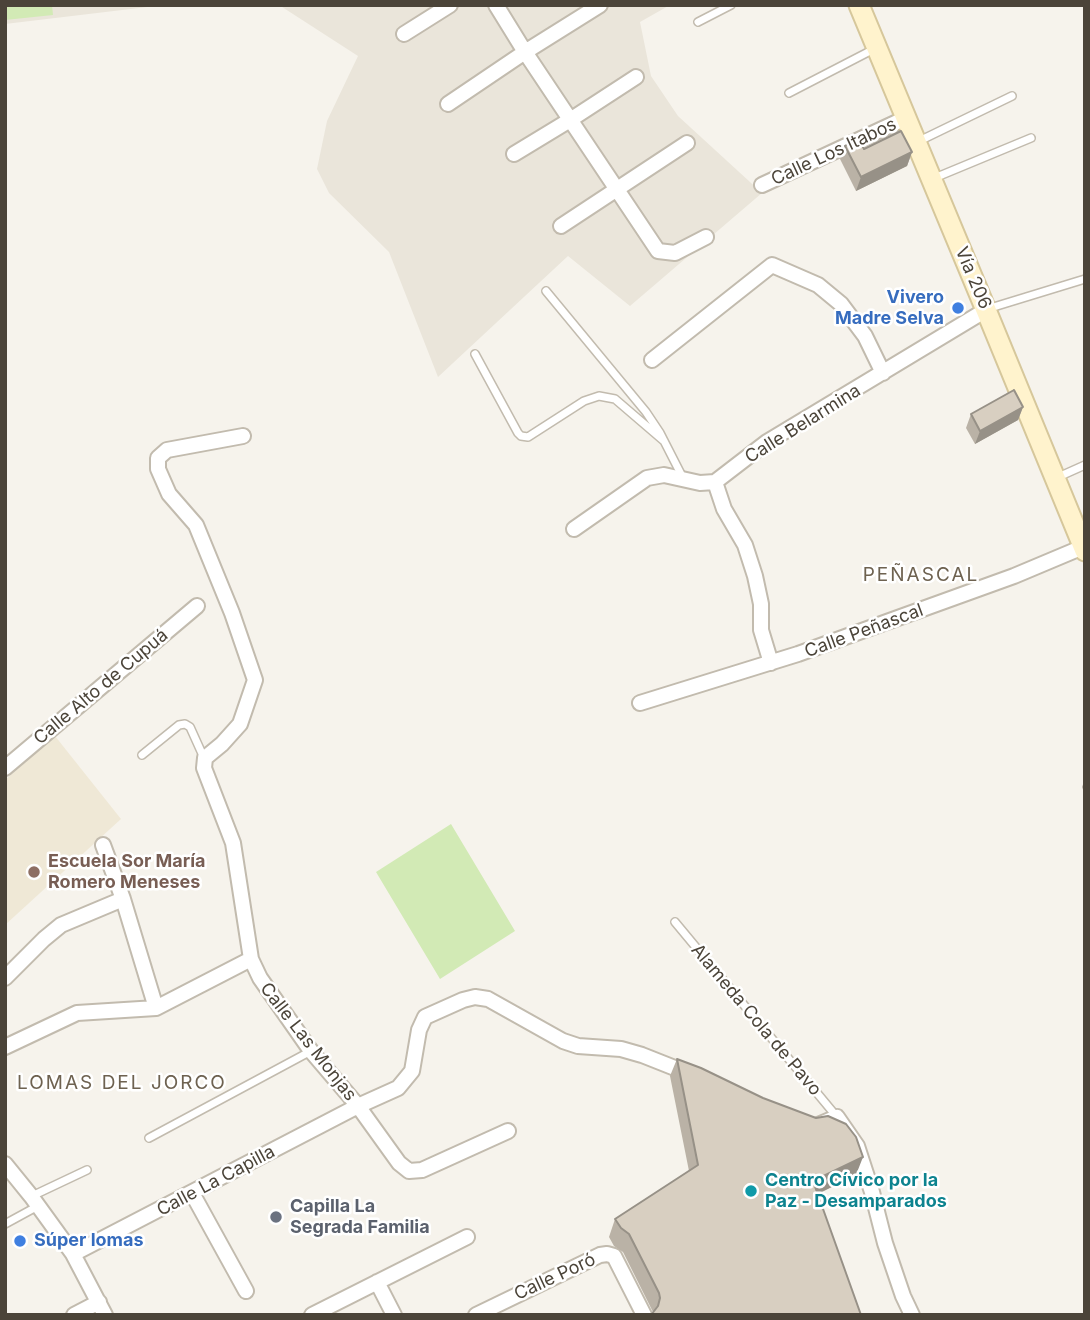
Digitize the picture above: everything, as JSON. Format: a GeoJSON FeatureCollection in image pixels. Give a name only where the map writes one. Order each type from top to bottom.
{"type":"FeatureCollection","features":[{"type":"Feature","properties":{"kind":"main road","name":"Vía 206"},"geometry":{"type":"LineString","coordinates":[[859,5],[1055,479],[1079,517],[1084,549]]}},
{"type":"Feature","properties":{"kind":"street"},"geometry":{"type":"LineString","coordinates":[[404,34],[450,5]]}},
{"type":"Feature","properties":{"kind":"street"},"geometry":{"type":"LineString","coordinates":[[496,5],[658,251],[675,253],[706,237]]}},
{"type":"Feature","properties":{"kind":"street"},"geometry":{"type":"LineString","coordinates":[[449,104],[600,5]]}},
{"type":"Feature","properties":{"kind":"street"},"geometry":{"type":"LineString","coordinates":[[514,154],[636,76]]}},
{"type":"Feature","properties":{"kind":"street","name":"Calle Los Itabos"},"geometry":{"type":"LineString","coordinates":[[762,185],[906,118]]}},
{"type":"Feature","properties":{"kind":"street"},"geometry":{"type":"LineString","coordinates":[[561,226],[687,143]]}},
{"type":"Feature","properties":{"kind":"street"},"geometry":{"type":"LineString","coordinates":[[652,360],[772,265],[818,285],[841,304],[865,337],[883,373]]}},
{"type":"Feature","properties":{"kind":"street","name":"Calle Belarmina"},"geometry":{"type":"LineString","coordinates":[[715,482],[767,442],[986,310]]}},
{"type":"Feature","properties":{"kind":"street"},"geometry":{"type":"LineString","coordinates":[[205,758],[240,724],[255,680],[232,613],[196,526],[169,494],[158,469],[158,458],[167,450],[243,436]]}},
{"type":"Feature","properties":{"kind":"street"},"geometry":{"type":"LineString","coordinates":[[574,529],[647,478],[664,475],[700,483],[715,482],[724,509],[745,545],[755,576],[761,604],[761,630],[771,663]]}},
{"type":"Feature","properties":{"kind":"street","name":"Calle Peñascal"},"geometry":{"type":"LineString","coordinates":[[640,703],[799,654],[1084,549]]}},
{"type":"Feature","properties":{"kind":"street","name":"Calle Alto de Cupuá"},"geometry":{"type":"LineString","coordinates":[[5,768],[197,606]]}},
{"type":"Feature","properties":{"kind":"street","name":"Calle Las Monjas"},"geometry":{"type":"LineString","coordinates":[[205,758],[204,768],[233,843],[251,959],[260,978],[311,1051],[358,1105],[399,1163],[409,1171],[422,1170],[508,1131]]}},
{"type":"Feature","properties":{"kind":"street"},"geometry":{"type":"LineString","coordinates":[[103,845],[123,898],[156,1008]]}},
{"type":"Feature","properties":{"kind":"street"},"geometry":{"type":"LineString","coordinates":[[5,978],[61,925],[123,898]]}},
{"type":"Feature","properties":{"kind":"street"},"geometry":{"type":"LineString","coordinates":[[5,1047],[77,1013],[156,1008],[251,959]]}},
{"type":"Feature","properties":{"kind":"street","name":"Calle La Capilla"},"geometry":{"type":"LineString","coordinates":[[73,1254],[358,1105],[398,1088],[412,1071],[419,1030],[425,1017],[463,1000],[488,999],[562,1041],[578,1046],[621,1049],[698,1077]]}},
{"type":"Feature","properties":{"kind":"street"},"geometry":{"type":"LineString","coordinates":[[803,1123],[813,1127],[837,1117],[857,1146],[902,1296],[912,1315]]}},
{"type":"Feature","properties":{"kind":"street"},"geometry":{"type":"LineString","coordinates":[[5,1164],[73,1254],[102,1308],[74,1315]]}},
{"type":"Feature","properties":{"kind":"street"},"geometry":{"type":"LineString","coordinates":[[192,1193],[246,1291]]}},
{"type":"Feature","properties":{"kind":"street"},"geometry":{"type":"LineString","coordinates":[[312,1315],[467,1237]]}},
{"type":"Feature","properties":{"kind":"street","name":"Calle Poró"},"geometry":{"type":"LineString","coordinates":[[476,1315],[607,1254],[614,1256],[644,1315]]}},
{"type":"Feature","properties":{"kind":"street"},"geometry":{"type":"LineString","coordinates":[[377,1282],[394,1315]]}},
{"type":"Feature","properties":{"kind":"lane"},"geometry":{"type":"LineString","coordinates":[[698,22],[731,5]]}},
{"type":"Feature","properties":{"kind":"lane"},"geometry":{"type":"LineString","coordinates":[[789,93],[876,48]]}},
{"type":"Feature","properties":{"kind":"lane"},"geometry":{"type":"LineString","coordinates":[[916,142],[1012,96]]}},
{"type":"Feature","properties":{"kind":"lane"},"geometry":{"type":"LineString","coordinates":[[931,179],[1031,138]]}},
{"type":"Feature","properties":{"kind":"lane"},"geometry":{"type":"LineString","coordinates":[[986,310],[1085,279]]}},
{"type":"Feature","properties":{"kind":"lane"},"geometry":{"type":"LineString","coordinates":[[546,290],[646,412],[683,479]]}},
{"type":"Feature","properties":{"kind":"lane"},"geometry":{"type":"LineString","coordinates":[[475,354],[521,436],[527,438],[584,401],[599,396],[615,399],[664,441]]}},
{"type":"Feature","properties":{"kind":"lane"},"geometry":{"type":"LineString","coordinates":[[1055,479],[1085,465]]}},
{"type":"Feature","properties":{"kind":"lane"},"geometry":{"type":"LineString","coordinates":[[142,755],[178,725],[185,723],[190,727],[205,758]]}},
{"type":"Feature","properties":{"kind":"lane","name":"Alameda Cola de Pavo"},"geometry":{"type":"LineString","coordinates":[[675,922],[837,1117]]}},
{"type":"Feature","properties":{"kind":"lane"},"geometry":{"type":"LineString","coordinates":[[149,1138],[311,1051]]}},
{"type":"Feature","properties":{"kind":"lane"},"geometry":{"type":"LineString","coordinates":[[5,1224],[35,1201],[87,1170]]}},
{"type":"Feature","properties":{"kind":"shaded area"},"geometry":{"type":"Polygon","coordinates":[[[5,5],[164,5],[5,24],[5,5]]]}},
{"type":"Feature","properties":{"kind":"shaded area"},"geometry":{"type":"Polygon","coordinates":[[[279,5],[670,5],[640,22],[651,76],[678,116],[762,193],[630,306],[568,256],[438,377],[389,252],[329,193],[317,169],[327,121],[358,56],[279,5]]]}},
{"type":"Feature","properties":{"kind":"shaded area","name":"Escuela Sor María Romero Meneses"},"geometry":{"type":"Polygon","coordinates":[[[55,736],[121,819],[5,925],[5,780],[55,736]]]}},
{"type":"Feature","properties":{"kind":"green space"},"geometry":{"type":"Polygon","coordinates":[[[5,5],[52,5],[53,15],[5,20],[5,5]]]}},
{"type":"Feature","properties":{"kind":"green space"},"geometry":{"type":"Polygon","coordinates":[[[451,824],[515,931],[440,979],[376,872],[451,824]]]}},
{"type":"Feature","properties":{"kind":"building"},"geometry":{"type":"Polygon","coordinates":[[[901,131],[912,152],[861,177],[845,146],[859,139],[864,149],[901,131]]]}},
{"type":"Feature","properties":{"kind":"building"},"geometry":{"type":"Polygon","coordinates":[[[1014,390],[1023,407],[980,431],[971,414],[1014,390]]]}},
{"type":"Feature","properties":{"kind":"building","name":"Centro Cívico por la Paz - Desamparados"},"geometry":{"type":"Polygon","coordinates":[[[677,1059],[763,1098],[816,1118],[828,1116],[846,1124],[856,1137],[863,1157],[813,1181],[861,1315],[651,1315],[658,1306],[659,1293],[629,1234],[615,1219],[698,1165],[677,1059]]]}},
{"type":"Feature","properties":{"kind":"place","name":"Vivero Madre Selva"},"geometry":{"type":"Point","coordinates":[958,308]}},
{"type":"Feature","properties":{"kind":"place","name":"Escuela Sor María Romero Meneses"},"geometry":{"type":"Point","coordinates":[34,872]}},
{"type":"Feature","properties":{"kind":"place","name":"Centro Cívico por la Paz - Desamparados"},"geometry":{"type":"Point","coordinates":[751,1191]}},
{"type":"Feature","properties":{"kind":"place","name":"Capilla La Segrada Familia"},"geometry":{"type":"Point","coordinates":[276,1217]}},
{"type":"Feature","properties":{"kind":"place","name":"Súper lomas"},"geometry":{"type":"Point","coordinates":[20,1241]}},
{"type":"Feature","properties":{"kind":"district","name":"PEÑASCAL"},"geometry":{"type":"Point","coordinates":[921,575]}},
{"type":"Feature","properties":{"kind":"district","name":"LOMAS DEL JORCO"},"geometry":{"type":"Point","coordinates":[122,1083]}}]}
